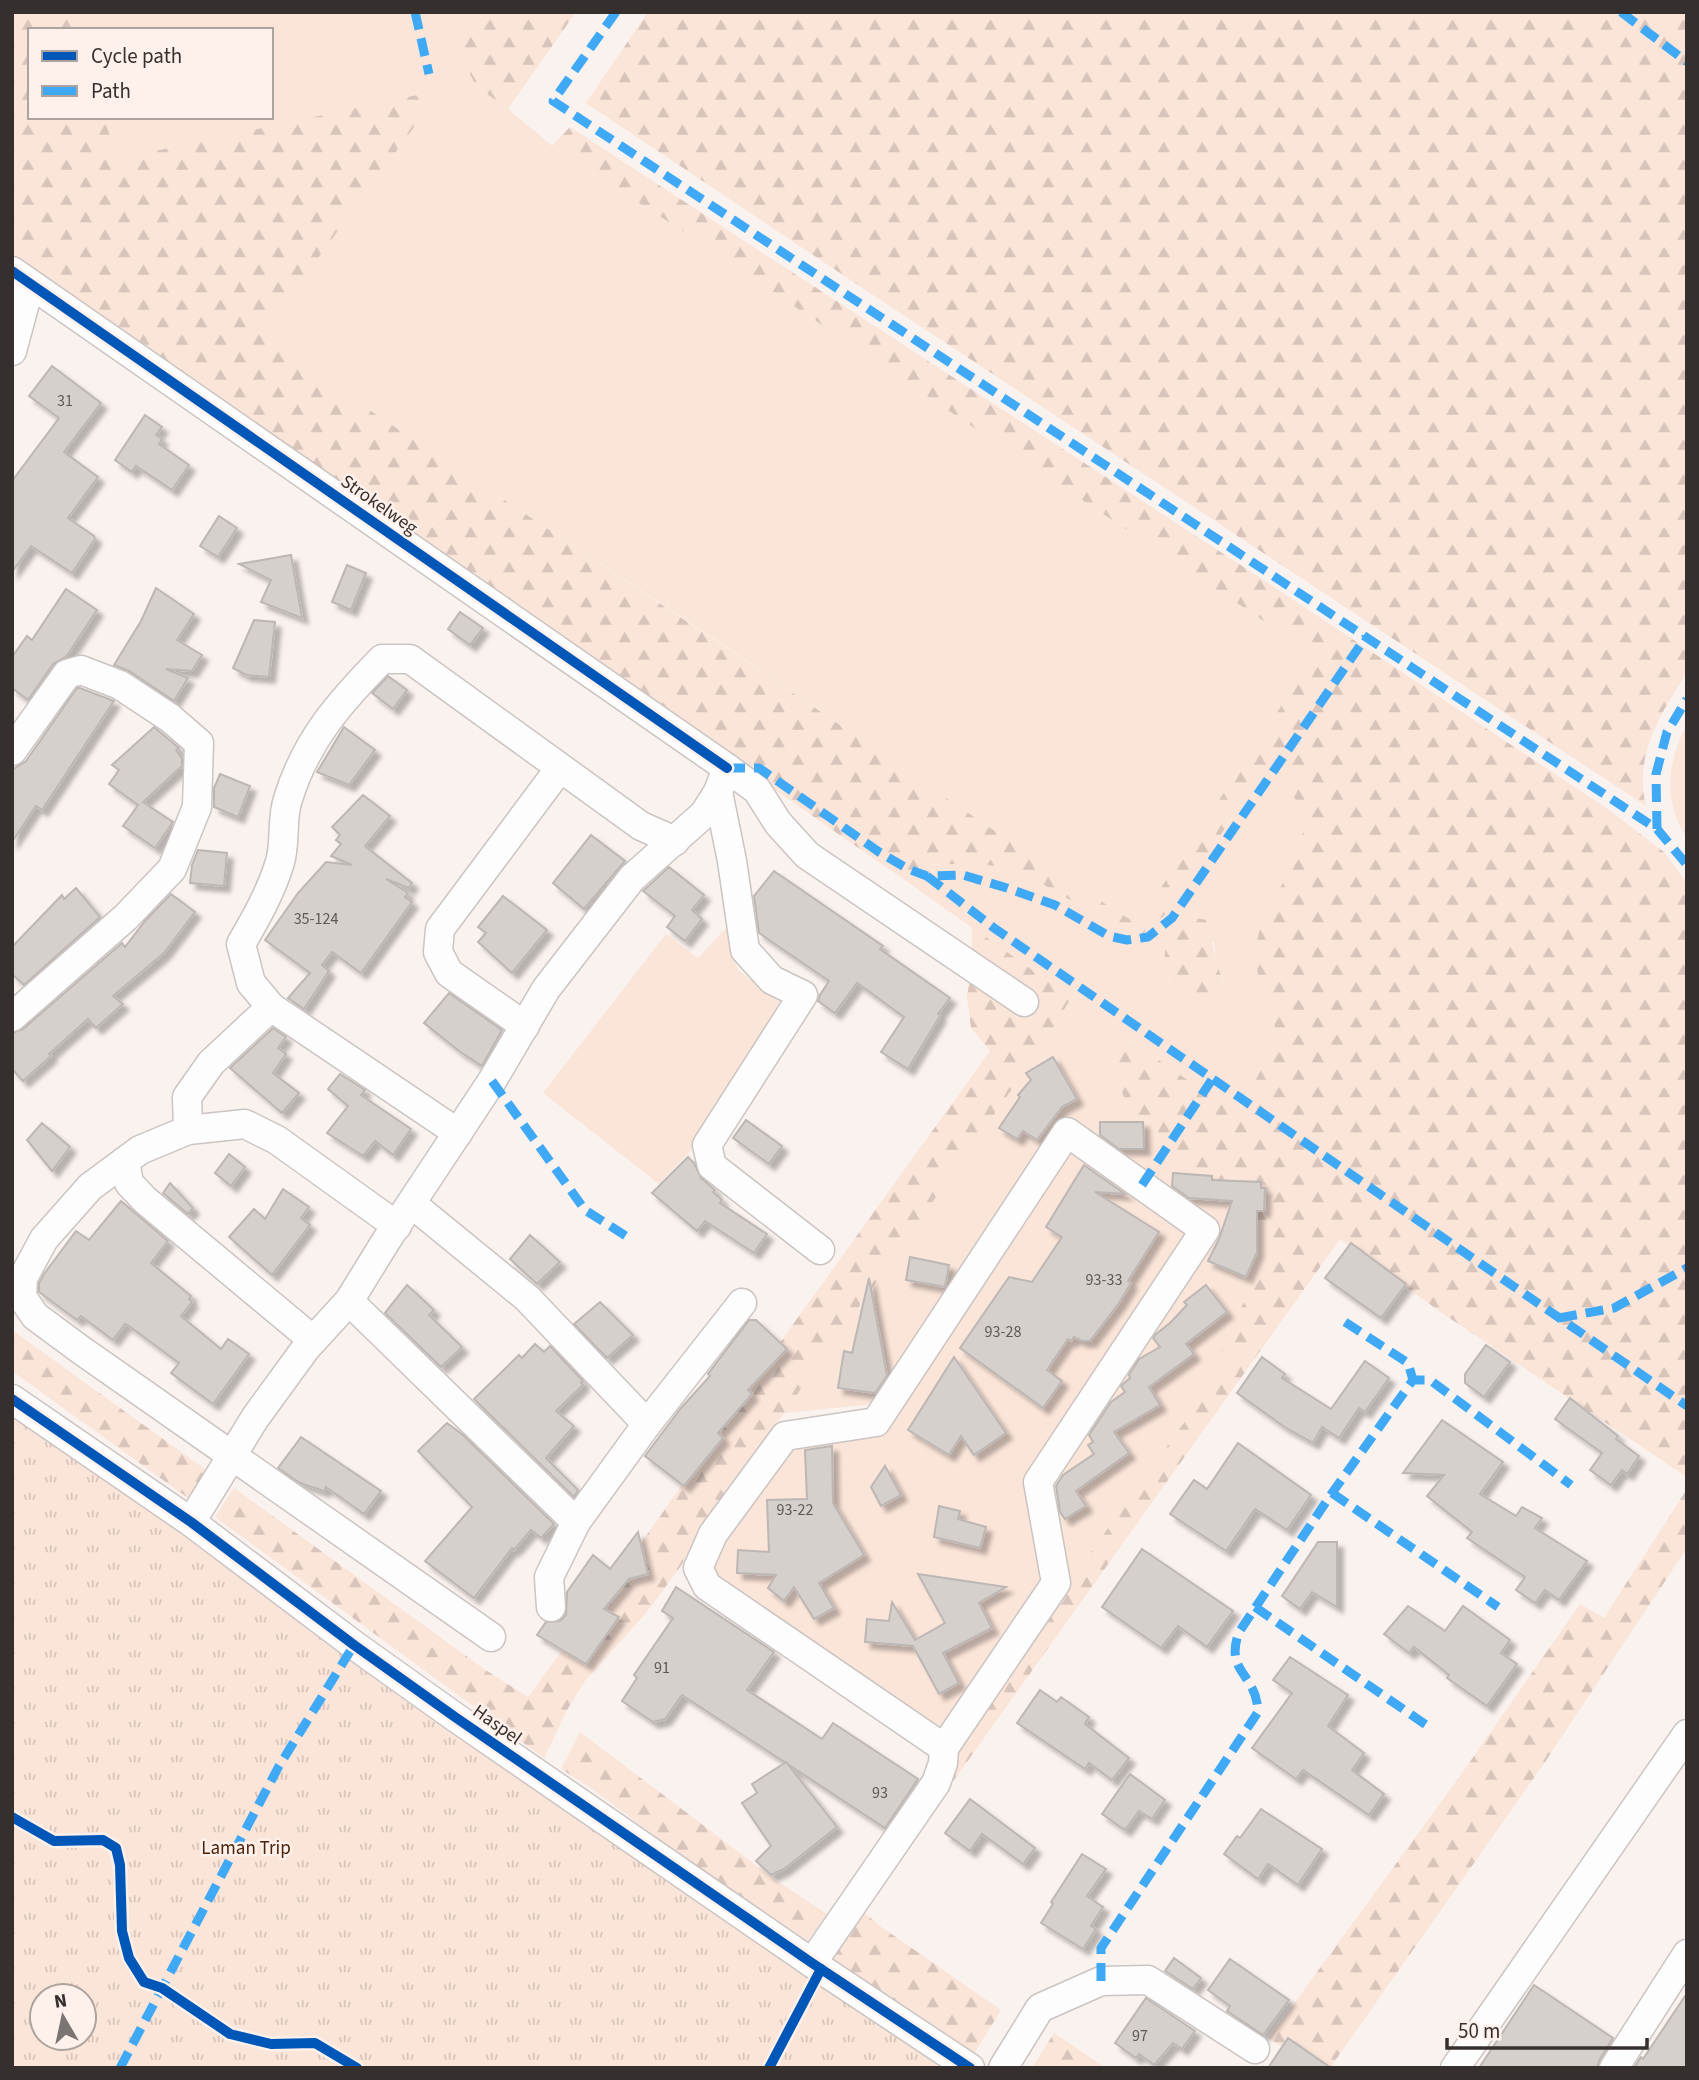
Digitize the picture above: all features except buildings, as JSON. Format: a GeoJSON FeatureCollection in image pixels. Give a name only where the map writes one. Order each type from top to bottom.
{"type":"FeatureCollection","features":[{"type":"Feature","properties":{"kind":"street"},"geometry":{"type":"LineString","coordinates":[[12,351],[21,277]]}},
{"type":"Feature","properties":{"kind":"street","name":"Strokelweg"},"geometry":{"type":"LineString","coordinates":[[21,277],[723,780],[757,790],[778,823],[807,855],[1024,1002]]}},
{"type":"Feature","properties":{"kind":"street"},"geometry":{"type":"LineString","coordinates":[[458,1133],[271,1007],[251,983],[241,944],[262,908],[281,860],[286,801],[308,747],[352,690],[383,659],[410,659],[641,826],[675,841]]}},
{"type":"Feature","properties":{"kind":"street"},"geometry":{"type":"LineString","coordinates":[[12,751],[67,674],[81,670],[120,685],[170,718],[199,743],[197,807],[172,869],[126,917],[12,1017]]}},
{"type":"Feature","properties":{"kind":"street"},"geometry":{"type":"LineString","coordinates":[[525,1026],[449,972],[438,952],[440,929],[560,768]]}},
{"type":"Feature","properties":{"kind":"street"},"geometry":{"type":"LineString","coordinates":[[191,1522],[255,1418],[313,1340],[349,1301],[458,1133],[546,989],[632,878],[704,814],[723,780]]}},
{"type":"Feature","properties":{"kind":"street"},"geometry":{"type":"LineString","coordinates":[[723,780],[745,950],[772,980],[803,995],[707,1145],[712,1166],[820,1250]]}},
{"type":"Feature","properties":{"kind":"street"},"geometry":{"type":"LineString","coordinates":[[188,1130],[187,1097],[211,1063],[271,1007]]}},
{"type":"Feature","properties":{"kind":"street"},"geometry":{"type":"LineString","coordinates":[[491,1636],[35,1316],[22,1297],[23,1278],[44,1239],[90,1187],[140,1150],[188,1130],[245,1124],[404,1215],[527,1298],[647,1424]]}},
{"type":"Feature","properties":{"kind":"street"},"geometry":{"type":"LineString","coordinates":[[812,1963],[936,1783],[943,1763],[944,1748],[1056,1583],[1038,1482],[1205,1230],[1067,1132],[876,1422],[785,1436],[713,1534],[698,1568],[707,1586],[944,1748]]}},
{"type":"Feature","properties":{"kind":"street"},"geometry":{"type":"LineString","coordinates":[[125,1161],[129,1183],[145,1200],[313,1340]]}},
{"type":"Feature","properties":{"kind":"street"},"geometry":{"type":"LineString","coordinates":[[349,1301],[576,1522]]}},
{"type":"Feature","properties":{"kind":"street"},"geometry":{"type":"LineString","coordinates":[[551,1607],[549,1577],[576,1522],[647,1424],[742,1303]]}},
{"type":"Feature","properties":{"kind":"street","name":"Haspel"},"geometry":{"type":"LineString","coordinates":[[12,1399],[191,1522],[454,1717],[970,2068]]}},
{"type":"Feature","properties":{"kind":"street"},"geometry":{"type":"LineString","coordinates":[[1455,2068],[1687,1734]]}},
{"type":"Feature","properties":{"kind":"street"},"geometry":{"type":"LineString","coordinates":[[1614,2068],[1687,1955]]}},
{"type":"Feature","properties":{"kind":"street"},"geometry":{"type":"LineString","coordinates":[[1003,2068],[1040,2008],[1101,1981],[1148,1980],[1255,2049]]}},
{"type":"Feature","properties":{"kind":"green space"},"geometry":{"type":"Polygon","coordinates":[[[12,12],[72,12],[77,28],[28,28],[28,119],[105,119],[117,159],[441,90],[261,336],[1030,855],[1134,922],[1147,909],[1315,655],[689,235],[562,154],[552,146],[570,127],[1265,581],[1606,808],[1664,852],[1687,883],[1687,1477],[1439,1311],[1340,1239],[952,1783],[956,1756],[964,1741],[1067,1585],[1230,1359],[1217,1346],[1280,1245],[1255,1231],[1253,1207],[1229,1206],[1219,1200],[1210,1178],[1188,1165],[1125,1102],[1113,1061],[1117,1049],[1128,1039],[1237,1114],[1274,1046],[1276,1030],[1258,977],[1255,949],[1261,925],[1288,873],[1303,833],[1305,817],[1283,777],[1270,762],[1168,912],[1139,937],[1104,921],[1038,881],[1002,868],[972,864],[921,865],[909,883],[12,261],[12,12]]]}},
{"type":"Feature","properties":{"kind":"green space"},"geometry":{"type":"Polygon","coordinates":[[[72,12],[454,12],[468,70],[476,86],[562,154],[689,235],[1315,655],[1147,909],[1134,923],[261,336],[440,91],[117,159],[105,119],[273,119],[273,28],[77,28],[72,12]]]}},
{"type":"Feature","properties":{"kind":"green space"},"geometry":{"type":"Polygon","coordinates":[[[454,12],[576,12],[508,109],[476,86],[468,70],[454,12]]]}},
{"type":"Feature","properties":{"kind":"green space"},"geometry":{"type":"Polygon","coordinates":[[[648,12],[1687,12],[1687,673],[1659,719],[1646,753],[1643,788],[1646,806],[586,103],[648,12]]]}},
{"type":"Feature","properties":{"kind":"green space"},"geometry":{"type":"Polygon","coordinates":[[[1687,725],[1687,838],[1674,810],[1671,782],[1675,752],[1687,725]]]}},
{"type":"Feature","properties":{"kind":"green space"},"geometry":{"type":"Polygon","coordinates":[[[1270,762],[1283,777],[1305,817],[1303,833],[1288,873],[1258,977],[1276,1030],[1274,1046],[1236,1115],[1129,1039],[1113,1061],[1125,1102],[1188,1165],[1210,1178],[1213,1195],[1228,1207],[1253,1207],[1281,1245],[1217,1346],[1230,1359],[1067,1585],[1052,1487],[1059,1471],[1221,1228],[1067,1116],[877,1402],[784,1413],[1043,1045],[1071,998],[909,883],[921,865],[962,864],[1002,868],[1038,881],[1104,921],[1139,937],[1168,912],[1270,762]],[[1167,940],[1167,973],[1172,987],[1184,1000],[1226,986],[1216,962],[1214,942],[1167,940]]]}},
{"type":"Feature","properties":{"kind":"green space"},"geometry":{"type":"Polygon","coordinates":[[[1192,917],[1206,920],[1226,987],[1228,996],[1213,1004],[1198,1006],[1184,1001],[1174,989],[1167,973],[1165,956],[1168,940],[1176,926],[1192,917]]]}},
{"type":"Feature","properties":{"kind":"green space"},"geometry":{"type":"Polygon","coordinates":[[[727,927],[735,937],[733,956],[738,970],[783,1005],[699,1142],[659,1184],[543,1093],[666,934],[698,958],[727,927]]]}},
{"type":"Feature","properties":{"kind":"green space"},"geometry":{"type":"Polygon","coordinates":[[[972,927],[1071,998],[1043,1045],[784,1413],[678,1570],[646,1613],[585,1681],[567,1710],[544,1758],[215,1517],[234,1488],[487,1671],[528,1697],[659,1518],[791,1327],[990,1051],[971,1028],[967,996],[972,966],[972,927]]]}},
{"type":"Feature","properties":{"kind":"green space"},"geometry":{"type":"Polygon","coordinates":[[[1073,1145],[1189,1232],[1029,1478],[1040,1583],[948,1727],[939,1726],[707,1567],[795,1437],[880,1428],[1073,1145]]]}},
{"type":"Feature","properties":{"kind":"green space"},"geometry":{"type":"Polygon","coordinates":[[[12,1330],[213,1475],[195,1503],[12,1371],[12,1330]]]}},
{"type":"Feature","properties":{"kind":"green space","name":"Laman Trip"},"geometry":{"type":"Polygon","coordinates":[[[12,1412],[805,1976],[944,2068],[12,2068],[12,1412]]]}},
{"type":"Feature","properties":{"kind":"green space"},"geometry":{"type":"Polygon","coordinates":[[[1687,1489],[1687,1548],[1545,1762],[1330,2068],[1311,2068],[1269,2038],[1460,1776],[1580,1604],[1604,1618],[1687,1489]]]}},
{"type":"Feature","properties":{"kind":"green space"},"geometry":{"type":"Polygon","coordinates":[[[580,1732],[777,1881],[827,1914],[805,1944],[561,1769],[580,1732]]]}},
{"type":"Feature","properties":{"kind":"green space"},"geometry":{"type":"Polygon","coordinates":[[[858,1907],[880,1926],[1001,2010],[972,2057],[821,1956],[858,1907]]]}},
{"type":"Feature","properties":{"kind":"green space"},"geometry":{"type":"Polygon","coordinates":[[[1054,2033],[1106,2068],[1032,2068],[1054,2033]]]}},
{"type":"Feature","properties":{"kind":"marked path"},"geometry":{"type":"LineString","coordinates":[[415,12],[429,74]]}},
{"type":"Feature","properties":{"kind":"marked path"},"geometry":{"type":"LineString","coordinates":[[616,12],[553,101],[1657,829],[1687,865]]}},
{"type":"Feature","properties":{"kind":"marked path"},"geometry":{"type":"LineString","coordinates":[[1621,12],[1687,62]]}},
{"type":"Feature","properties":{"kind":"marked path"},"geometry":{"type":"LineString","coordinates":[[727,768],[759,768],[879,852],[908,869],[927,876],[963,875],[1007,888],[1055,905],[1109,936],[1127,940],[1148,937],[1172,918],[1366,637]]}},
{"type":"Feature","properties":{"kind":"marked path"},"geometry":{"type":"LineString","coordinates":[[1657,829],[1656,774],[1667,732],[1687,699]]}},
{"type":"Feature","properties":{"kind":"marked path"},"geometry":{"type":"LineString","coordinates":[[927,876],[994,928],[1687,1406]]}},
{"type":"Feature","properties":{"kind":"marked path"},"geometry":{"type":"LineString","coordinates":[[1142,1185],[1213,1078]]}},
{"type":"Feature","properties":{"kind":"marked path"},"geometry":{"type":"LineString","coordinates":[[492,1081],[585,1210],[626,1236]]}},
{"type":"Feature","properties":{"kind":"marked path"},"geometry":{"type":"LineString","coordinates":[[1559,1318],[1614,1308],[1687,1268]]}},
{"type":"Feature","properties":{"kind":"marked path"},"geometry":{"type":"LineString","coordinates":[[1345,1322],[1408,1363],[1413,1380]]}},
{"type":"Feature","properties":{"kind":"marked path"},"geometry":{"type":"LineString","coordinates":[[1101,1981],[1101,1948],[1258,1712],[1252,1689],[1238,1665],[1235,1646],[1239,1632],[1332,1493],[1413,1380],[1430,1380],[1571,1485]]}},
{"type":"Feature","properties":{"kind":"marked path"},"geometry":{"type":"LineString","coordinates":[[1332,1493],[1498,1607]]}},
{"type":"Feature","properties":{"kind":"marked path"},"geometry":{"type":"LineString","coordinates":[[1255,1607],[1432,1729]]}},
{"type":"Feature","properties":{"kind":"marked path"},"geometry":{"type":"LineString","coordinates":[[120,2068],[279,1766],[354,1645]]}},
{"type":"Feature","properties":{"kind":"cycle path"},"geometry":{"type":"LineString","coordinates":[[12,271],[727,768]]}},
{"type":"Feature","properties":{"kind":"cycle path"},"geometry":{"type":"LineString","coordinates":[[12,1399],[191,1522],[455,1717],[812,1963],[970,2068]]}},
{"type":"Feature","properties":{"kind":"cycle path"},"geometry":{"type":"LineString","coordinates":[[12,1817],[54,1841],[103,1840],[116,1848],[120,1865],[122,1931],[129,1958],[144,1982],[162,1988],[230,2034],[271,2044],[315,2043],[357,2068]]}},
{"type":"Feature","properties":{"kind":"cycle path"},"geometry":{"type":"LineString","coordinates":[[769,2068],[821,1969]]}}]}
